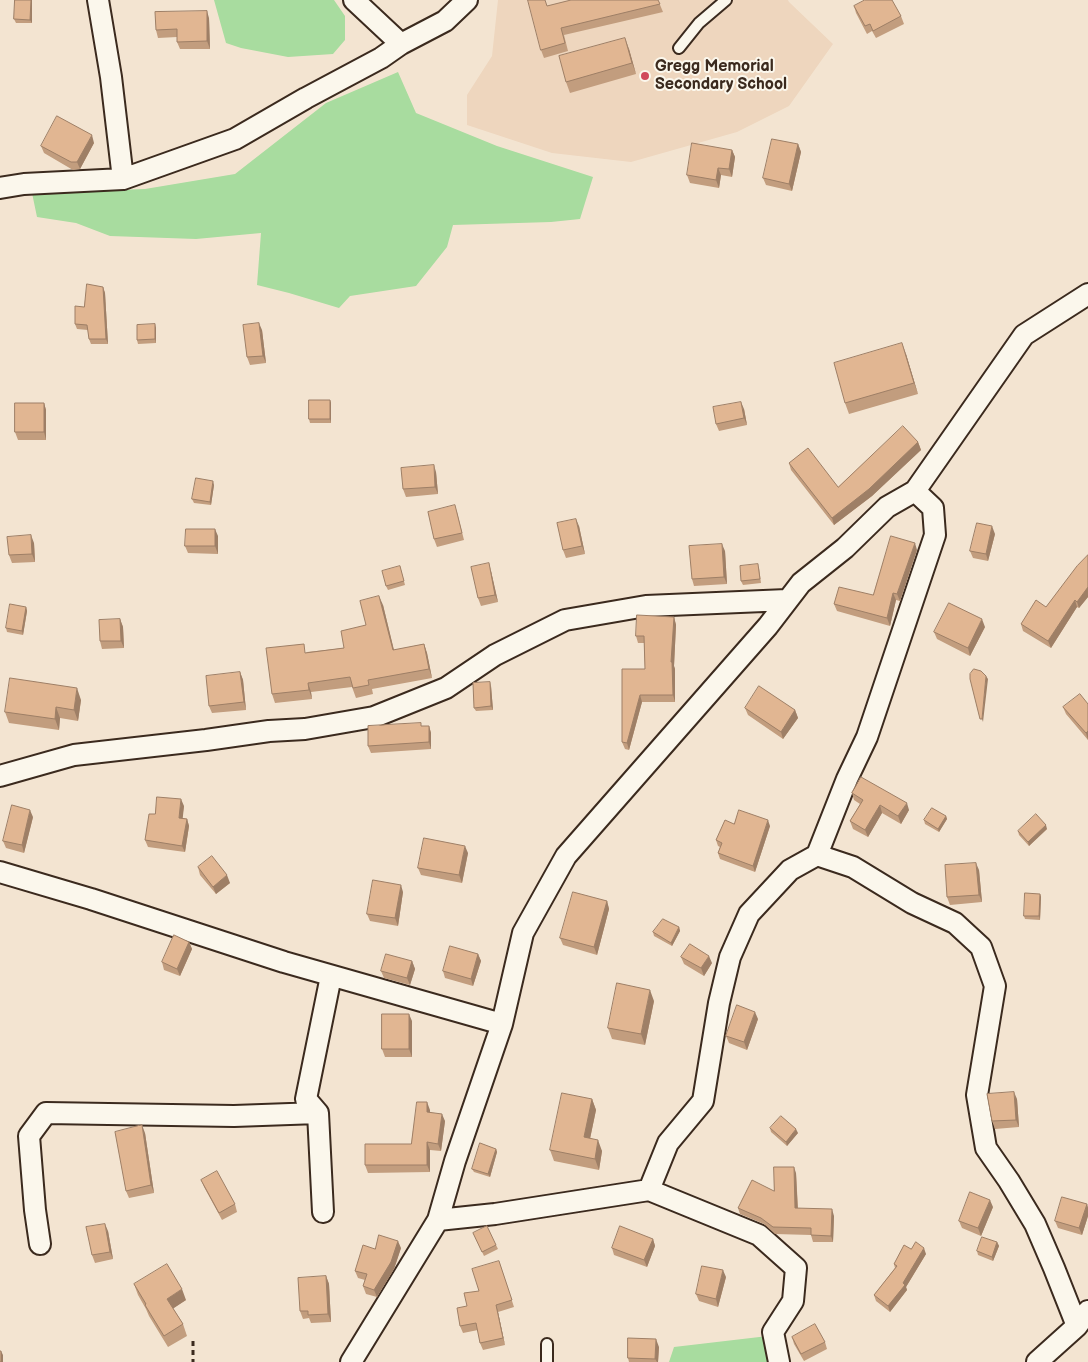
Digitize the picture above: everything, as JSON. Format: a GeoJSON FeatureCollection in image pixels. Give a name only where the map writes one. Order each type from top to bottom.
{"type":"FeatureCollection","features":[{"type":"Feature","properties":{"kind":"street"},"geometry":{"type":"LineString","coordinates":[[98,0],[111,77],[123,179]]}},
{"type":"Feature","properties":{"kind":"street"},"geometry":{"type":"LineString","coordinates":[[354,0],[401,44]]}},
{"type":"Feature","properties":{"kind":"street"},"geometry":{"type":"LineString","coordinates":[[0,188],[24,184],[123,179],[235,139],[380,58],[401,44],[446,21],[467,0]]}},
{"type":"Feature","properties":{"kind":"street"},"geometry":{"type":"LineString","coordinates":[[351,1362],[438,1220],[455,1161],[502,1024],[523,933],[566,856],[768,626],[801,583],[845,548],[887,507],[915,491],[1024,335],[1088,294]]}},
{"type":"Feature","properties":{"kind":"street"},"geometry":{"type":"LineString","coordinates":[[650,1190],[668,1143],[703,1101],[719,1002],[730,956],[749,914],[790,870],[817,855],[847,779],[867,737],[935,535],[933,508],[915,491]]}},
{"type":"Feature","properties":{"kind":"street"},"geometry":{"type":"LineString","coordinates":[[0,776],[74,755],[269,731],[305,729],[374,717],[446,688],[494,655],[565,620],[646,606],[787,600]]}},
{"type":"Feature","properties":{"kind":"street"},"geometry":{"type":"LineString","coordinates":[[817,855],[853,867],[912,903],[955,923],[981,947],[995,986],[977,1095],[986,1148],[1035,1224],[1054,1268],[1082,1318],[1037,1362]]}},
{"type":"Feature","properties":{"kind":"street"},"geometry":{"type":"LineString","coordinates":[[0,872],[91,899],[284,962],[502,1024]]}},
{"type":"Feature","properties":{"kind":"street"},"geometry":{"type":"LineString","coordinates":[[322,1212],[318,1113],[306,1099],[331,976]]}},
{"type":"Feature","properties":{"kind":"street"},"geometry":{"type":"LineString","coordinates":[[40,1244],[35,1210],[29,1136],[46,1113],[234,1116],[318,1113]]}},
{"type":"Feature","properties":{"kind":"street"},"geometry":{"type":"LineString","coordinates":[[438,1220],[495,1214],[650,1190],[759,1235],[796,1268],[793,1301],[773,1332],[779,1362]]}},
{"type":"Feature","properties":{"kind":"lane"},"geometry":{"type":"LineString","coordinates":[[679,48],[698,23],[726,0]]}},
{"type":"Feature","properties":{"kind":"lane"},"geometry":{"type":"LineString","coordinates":[[547,1344],[547,1362]]}},
{"type":"Feature","properties":{"kind":"path"},"geometry":{"type":"LineString","coordinates":[[193,1341],[193,1362]]}},
{"type":"Feature","properties":{"kind":"shaded area","name":"Gregg Memorial Secondary School"},"geometry":{"type":"Polygon","coordinates":[[[498,0],[788,0],[833,44],[789,106],[737,132],[631,162],[552,153],[467,125],[467,95],[492,56],[498,0]]]}},
{"type":"Feature","properties":{"kind":"green space"},"geometry":{"type":"Polygon","coordinates":[[[214,0],[334,0],[345,16],[345,40],[333,54],[288,57],[241,48],[226,43],[214,0]]]}},
{"type":"Feature","properties":{"kind":"green space"},"geometry":{"type":"Polygon","coordinates":[[[398,72],[416,113],[497,146],[593,177],[580,219],[551,222],[453,225],[447,247],[416,286],[350,296],[339,308],[257,285],[261,233],[196,239],[110,236],[76,223],[37,217],[32,193],[145,189],[235,174],[326,103],[398,72]]]}},
{"type":"Feature","properties":{"kind":"green space"},"geometry":{"type":"Polygon","coordinates":[[[768,1336],[775,1362],[669,1362],[674,1347],[768,1336]]]}},
{"type":"Feature","properties":{"kind":"building"},"geometry":{"type":"Polygon","coordinates":[[[15,0],[31,0],[30,20],[14,19],[15,0]]]}},
{"type":"Feature","properties":{"kind":"building"},"geometry":{"type":"Polygon","coordinates":[[[528,0],[545,0],[547,6],[571,0],[658,0],[660,4],[561,28],[565,43],[541,50],[528,0]]]}},
{"type":"Feature","properties":{"kind":"building"},"geometry":{"type":"Polygon","coordinates":[[[865,0],[892,0],[901,16],[873,31],[870,24],[865,26],[854,6],[865,0]]]}},
{"type":"Feature","properties":{"kind":"building"},"geometry":{"type":"Polygon","coordinates":[[[207,11],[207,41],[177,42],[177,29],[156,30],[155,12],[207,11]]]}},
{"type":"Feature","properties":{"kind":"building"},"geometry":{"type":"Polygon","coordinates":[[[625,38],[632,63],[566,82],[559,56],[625,38]]]}},
{"type":"Feature","properties":{"kind":"building"},"geometry":{"type":"Polygon","coordinates":[[[57,116],[92,135],[77,162],[71,162],[41,146],[57,116]]]}},
{"type":"Feature","properties":{"kind":"building"},"geometry":{"type":"Polygon","coordinates":[[[772,139],[798,144],[789,184],[763,178],[772,139]]]}},
{"type":"Feature","properties":{"kind":"building"},"geometry":{"type":"Polygon","coordinates":[[[692,143],[732,150],[729,169],[718,168],[716,180],[687,175],[692,143]]]}},
{"type":"Feature","properties":{"kind":"building"},"geometry":{"type":"Polygon","coordinates":[[[87,284],[103,287],[106,339],[89,339],[87,325],[75,324],[75,306],[84,307],[87,284]]]}},
{"type":"Feature","properties":{"kind":"building"},"geometry":{"type":"Polygon","coordinates":[[[259,323],[263,356],[247,357],[243,325],[259,323]]]}},
{"type":"Feature","properties":{"kind":"building"},"geometry":{"type":"Polygon","coordinates":[[[155,324],[155,339],[137,340],[137,325],[155,324]]]}},
{"type":"Feature","properties":{"kind":"building"},"geometry":{"type":"Polygon","coordinates":[[[902,343],[914,383],[845,403],[834,363],[902,343]]]}},
{"type":"Feature","properties":{"kind":"building"},"geometry":{"type":"Polygon","coordinates":[[[309,400],[330,400],[330,419],[309,419],[309,400]]]}},
{"type":"Feature","properties":{"kind":"building"},"geometry":{"type":"Polygon","coordinates":[[[741,402],[744,418],[716,424],[713,407],[741,402]]]}},
{"type":"Feature","properties":{"kind":"building"},"geometry":{"type":"Polygon","coordinates":[[[15,403],[44,403],[44,432],[15,432],[15,403]]]}},
{"type":"Feature","properties":{"kind":"building"},"geometry":{"type":"Polygon","coordinates":[[[903,426],[918,442],[869,489],[832,518],[789,463],[808,448],[838,487],[903,426]]]}},
{"type":"Feature","properties":{"kind":"building"},"geometry":{"type":"Polygon","coordinates":[[[434,465],[435,487],[403,489],[401,468],[434,465]]]}},
{"type":"Feature","properties":{"kind":"building"},"geometry":{"type":"Polygon","coordinates":[[[196,478],[213,481],[210,502],[192,499],[196,478]]]}},
{"type":"Feature","properties":{"kind":"building"},"geometry":{"type":"Polygon","coordinates":[[[455,505],[462,533],[434,539],[428,512],[455,505]]]}},
{"type":"Feature","properties":{"kind":"building"},"geometry":{"type":"Polygon","coordinates":[[[576,519],[582,546],[563,550],[557,523],[576,519]]]}},
{"type":"Feature","properties":{"kind":"building"},"geometry":{"type":"Polygon","coordinates":[[[977,523],[992,526],[986,554],[970,551],[977,523]]]}},
{"type":"Feature","properties":{"kind":"building"},"geometry":{"type":"Polygon","coordinates":[[[186,529],[215,529],[215,546],[185,546],[186,529]]]}},
{"type":"Feature","properties":{"kind":"building"},"geometry":{"type":"Polygon","coordinates":[[[31,535],[32,554],[9,555],[7,537],[31,535]]]}},
{"type":"Feature","properties":{"kind":"building"},"geometry":{"type":"Polygon","coordinates":[[[891,536],[915,543],[897,594],[893,593],[887,618],[834,604],[839,587],[873,595],[891,536]]]}},
{"type":"Feature","properties":{"kind":"building"},"geometry":{"type":"Polygon","coordinates":[[[722,544],[724,577],[692,579],[689,546],[722,544]]]}},
{"type":"Feature","properties":{"kind":"building"},"geometry":{"type":"Polygon","coordinates":[[[1088,555],[1088,587],[1077,602],[1075,600],[1048,641],[1021,624],[1036,600],[1046,607],[1077,566],[1088,555]]]}},
{"type":"Feature","properties":{"kind":"building"},"geometry":{"type":"Polygon","coordinates":[[[489,563],[495,595],[478,598],[471,567],[489,563]]]}},
{"type":"Feature","properties":{"kind":"building"},"geometry":{"type":"Polygon","coordinates":[[[758,564],[760,579],[741,581],[740,566],[758,564]]]}},
{"type":"Feature","properties":{"kind":"building"},"geometry":{"type":"Polygon","coordinates":[[[400,566],[404,581],[386,586],[382,571],[400,566]]]}},
{"type":"Feature","properties":{"kind":"building"},"geometry":{"type":"Polygon","coordinates":[[[379,596],[393,650],[424,644],[429,669],[368,680],[369,685],[353,688],[350,677],[308,683],[309,690],[272,694],[266,648],[304,644],[305,653],[344,648],[341,631],[366,625],[360,601],[379,596]]]}},
{"type":"Feature","properties":{"kind":"building"},"geometry":{"type":"Polygon","coordinates":[[[949,603],[982,619],[968,648],[934,632],[949,603]]]}},
{"type":"Feature","properties":{"kind":"building"},"geometry":{"type":"Polygon","coordinates":[[[10,604],[26,607],[22,631],[6,628],[10,604]]]}},
{"type":"Feature","properties":{"kind":"building"},"geometry":{"type":"Polygon","coordinates":[[[637,615],[674,617],[671,662],[673,695],[640,695],[627,743],[622,742],[622,669],[645,669],[644,636],[636,636],[637,615]]]}},
{"type":"Feature","properties":{"kind":"building"},"geometry":{"type":"Polygon","coordinates":[[[120,619],[121,641],[100,641],[99,620],[120,619]]]}},
{"type":"Feature","properties":{"kind":"building"},"geometry":{"type":"Polygon","coordinates":[[[974,669],[981,671],[986,676],[982,719],[980,719],[970,679],[970,674],[974,669]]]}},
{"type":"Feature","properties":{"kind":"building"},"geometry":{"type":"Polygon","coordinates":[[[240,672],[244,702],[209,706],[206,676],[240,672]]]}},
{"type":"Feature","properties":{"kind":"building"},"geometry":{"type":"Polygon","coordinates":[[[10,678],[77,688],[74,710],[56,707],[55,719],[5,712],[10,678]]]}},
{"type":"Feature","properties":{"kind":"building"},"geometry":{"type":"Polygon","coordinates":[[[490,682],[491,706],[474,708],[473,683],[490,682]]]}},
{"type":"Feature","properties":{"kind":"building"},"geometry":{"type":"Polygon","coordinates":[[[759,686],[795,710],[781,732],[745,708],[759,686]]]}},
{"type":"Feature","properties":{"kind":"building"},"geometry":{"type":"Polygon","coordinates":[[[1080,694],[1088,704],[1088,731],[1086,733],[1063,707],[1080,694]]]}},
{"type":"Feature","properties":{"kind":"building"},"geometry":{"type":"Polygon","coordinates":[[[421,723],[421,726],[429,726],[429,742],[368,746],[368,726],[421,723]]]}},
{"type":"Feature","properties":{"kind":"building"},"geometry":{"type":"Polygon","coordinates":[[[861,777],[907,803],[898,816],[880,805],[865,830],[850,821],[863,800],[852,793],[861,777]]]}},
{"type":"Feature","properties":{"kind":"building"},"geometry":{"type":"Polygon","coordinates":[[[157,797],[181,799],[179,818],[187,819],[182,846],[145,840],[149,814],[155,814],[157,797]]]}},
{"type":"Feature","properties":{"kind":"building"},"geometry":{"type":"Polygon","coordinates":[[[12,805],[30,810],[22,845],[3,841],[12,805]]]}},
{"type":"Feature","properties":{"kind":"building"},"geometry":{"type":"Polygon","coordinates":[[[932,808],[946,816],[938,829],[924,820],[932,808]]]}},
{"type":"Feature","properties":{"kind":"building"},"geometry":{"type":"Polygon","coordinates":[[[739,810],[768,820],[753,866],[718,853],[722,843],[716,840],[725,820],[734,824],[739,810]]]}},
{"type":"Feature","properties":{"kind":"building"},"geometry":{"type":"Polygon","coordinates":[[[1036,814],[1046,825],[1028,842],[1018,831],[1036,814]]]}},
{"type":"Feature","properties":{"kind":"building"},"geometry":{"type":"Polygon","coordinates":[[[424,838],[465,846],[459,875],[418,868],[424,838]]]}},
{"type":"Feature","properties":{"kind":"building"},"geometry":{"type":"Polygon","coordinates":[[[212,856],[227,875],[213,887],[198,867],[212,856]]]}},
{"type":"Feature","properties":{"kind":"building"},"geometry":{"type":"Polygon","coordinates":[[[976,863],[979,895],[947,897],[945,865],[976,863]]]}},
{"type":"Feature","properties":{"kind":"building"},"geometry":{"type":"Polygon","coordinates":[[[373,880],[401,885],[395,918],[367,914],[373,880]]]}},
{"type":"Feature","properties":{"kind":"building"},"geometry":{"type":"Polygon","coordinates":[[[573,892],[607,901],[594,947],[560,938],[573,892]]]}},
{"type":"Feature","properties":{"kind":"building"},"geometry":{"type":"Polygon","coordinates":[[[1025,893],[1040,894],[1039,916],[1024,916],[1025,893]]]}},
{"type":"Feature","properties":{"kind":"building"},"geometry":{"type":"Polygon","coordinates":[[[663,919],[679,927],[671,943],[653,932],[663,919]]]}},
{"type":"Feature","properties":{"kind":"building"},"geometry":{"type":"Polygon","coordinates":[[[174,935],[189,942],[177,969],[162,962],[174,935]]]}},
{"type":"Feature","properties":{"kind":"building"},"geometry":{"type":"Polygon","coordinates":[[[690,944],[709,956],[701,968],[681,957],[690,944]]]}},
{"type":"Feature","properties":{"kind":"building"},"geometry":{"type":"Polygon","coordinates":[[[450,946],[478,954],[471,979],[443,971],[450,946]]]}},
{"type":"Feature","properties":{"kind":"building"},"geometry":{"type":"Polygon","coordinates":[[[386,954],[412,961],[407,978],[381,971],[386,954]]]}},
{"type":"Feature","properties":{"kind":"building"},"geometry":{"type":"Polygon","coordinates":[[[617,983],[650,990],[641,1034],[608,1028],[617,983]]]}},
{"type":"Feature","properties":{"kind":"building"},"geometry":{"type":"Polygon","coordinates":[[[737,1005],[755,1012],[744,1042],[726,1036],[737,1005]]]}},
{"type":"Feature","properties":{"kind":"building"},"geometry":{"type":"Polygon","coordinates":[[[382,1014],[409,1014],[409,1049],[382,1049],[382,1014]]]}},
{"type":"Feature","properties":{"kind":"building"},"geometry":{"type":"Polygon","coordinates":[[[1014,1092],[1016,1120],[992,1121],[987,1094],[1014,1092]]]}},
{"type":"Feature","properties":{"kind":"building"},"geometry":{"type":"Polygon","coordinates":[[[562,1093],[592,1099],[584,1137],[598,1140],[595,1159],[550,1150],[562,1093]]]}},
{"type":"Feature","properties":{"kind":"building"},"geometry":{"type":"Polygon","coordinates":[[[417,1102],[427,1102],[427,1112],[442,1114],[438,1144],[427,1142],[427,1165],[365,1165],[365,1144],[411,1144],[417,1102]]]}},
{"type":"Feature","properties":{"kind":"building"},"geometry":{"type":"Polygon","coordinates":[[[781,1116],[796,1129],[786,1142],[770,1128],[781,1116]]]}},
{"type":"Feature","properties":{"kind":"building"},"geometry":{"type":"Polygon","coordinates":[[[142,1125],[151,1185],[126,1191],[115,1132],[142,1125]]]}},
{"type":"Feature","properties":{"kind":"building"},"geometry":{"type":"Polygon","coordinates":[[[480,1143],[496,1149],[488,1174],[472,1169],[480,1143]]]}},
{"type":"Feature","properties":{"kind":"building"},"geometry":{"type":"Polygon","coordinates":[[[774,1167],[794,1167],[795,1208],[832,1209],[831,1236],[811,1235],[811,1228],[773,1227],[761,1218],[738,1208],[752,1180],[774,1191],[774,1167]]]}},
{"type":"Feature","properties":{"kind":"building"},"geometry":{"type":"Polygon","coordinates":[[[217,1171],[235,1204],[219,1213],[201,1180],[217,1171]]]}},
{"type":"Feature","properties":{"kind":"building"},"geometry":{"type":"Polygon","coordinates":[[[970,1192],[990,1200],[978,1228],[959,1221],[970,1192]]]}},
{"type":"Feature","properties":{"kind":"building"},"geometry":{"type":"Polygon","coordinates":[[[1062,1197],[1087,1204],[1079,1228],[1055,1221],[1062,1197]]]}},
{"type":"Feature","properties":{"kind":"building"},"geometry":{"type":"Polygon","coordinates":[[[105,1224],[110,1252],[92,1255],[86,1227],[105,1224]]]}},
{"type":"Feature","properties":{"kind":"building"},"geometry":{"type":"Polygon","coordinates":[[[487,1226],[496,1245],[482,1252],[473,1233],[487,1226]]]}},
{"type":"Feature","properties":{"kind":"building"},"geometry":{"type":"Polygon","coordinates":[[[620,1226],[653,1239],[644,1260],[612,1248],[620,1226]]]}},
{"type":"Feature","properties":{"kind":"building"},"geometry":{"type":"Polygon","coordinates":[[[379,1235],[398,1241],[391,1262],[374,1290],[363,1286],[367,1274],[355,1271],[363,1245],[375,1249],[379,1235]]]}},
{"type":"Feature","properties":{"kind":"building"},"geometry":{"type":"Polygon","coordinates":[[[982,1237],[997,1242],[992,1257],[977,1251],[982,1237]]]}},
{"type":"Feature","properties":{"kind":"building"},"geometry":{"type":"Polygon","coordinates":[[[916,1242],[924,1248],[903,1283],[905,1285],[888,1306],[874,1295],[897,1266],[894,1264],[904,1245],[911,1249],[916,1242]]]}},
{"type":"Feature","properties":{"kind":"building"},"geometry":{"type":"Polygon","coordinates":[[[499,1261],[512,1300],[496,1305],[503,1338],[480,1343],[476,1323],[460,1326],[457,1308],[467,1306],[464,1293],[479,1291],[472,1269],[499,1261]]]}},
{"type":"Feature","properties":{"kind":"building"},"geometry":{"type":"Polygon","coordinates":[[[167,1264],[182,1289],[167,1299],[183,1324],[164,1336],[134,1284],[167,1264]]]}},
{"type":"Feature","properties":{"kind":"building"},"geometry":{"type":"Polygon","coordinates":[[[702,1266],[723,1270],[716,1299],[696,1294],[702,1266]]]}},
{"type":"Feature","properties":{"kind":"building"},"geometry":{"type":"Polygon","coordinates":[[[326,1276],[328,1314],[308,1315],[308,1311],[300,1311],[298,1278],[326,1276]]]}},
{"type":"Feature","properties":{"kind":"building"},"geometry":{"type":"Polygon","coordinates":[[[815,1324],[825,1342],[801,1354],[792,1337],[815,1324]]]}},
{"type":"Feature","properties":{"kind":"building"},"geometry":{"type":"Polygon","coordinates":[[[628,1338],[656,1339],[655,1359],[628,1358],[628,1338]]]}},
{"type":"Feature","properties":{"kind":"place","name":"Gregg Memorial Secondary School"},"geometry":{"type":"Point","coordinates":[645,76]}}]}
